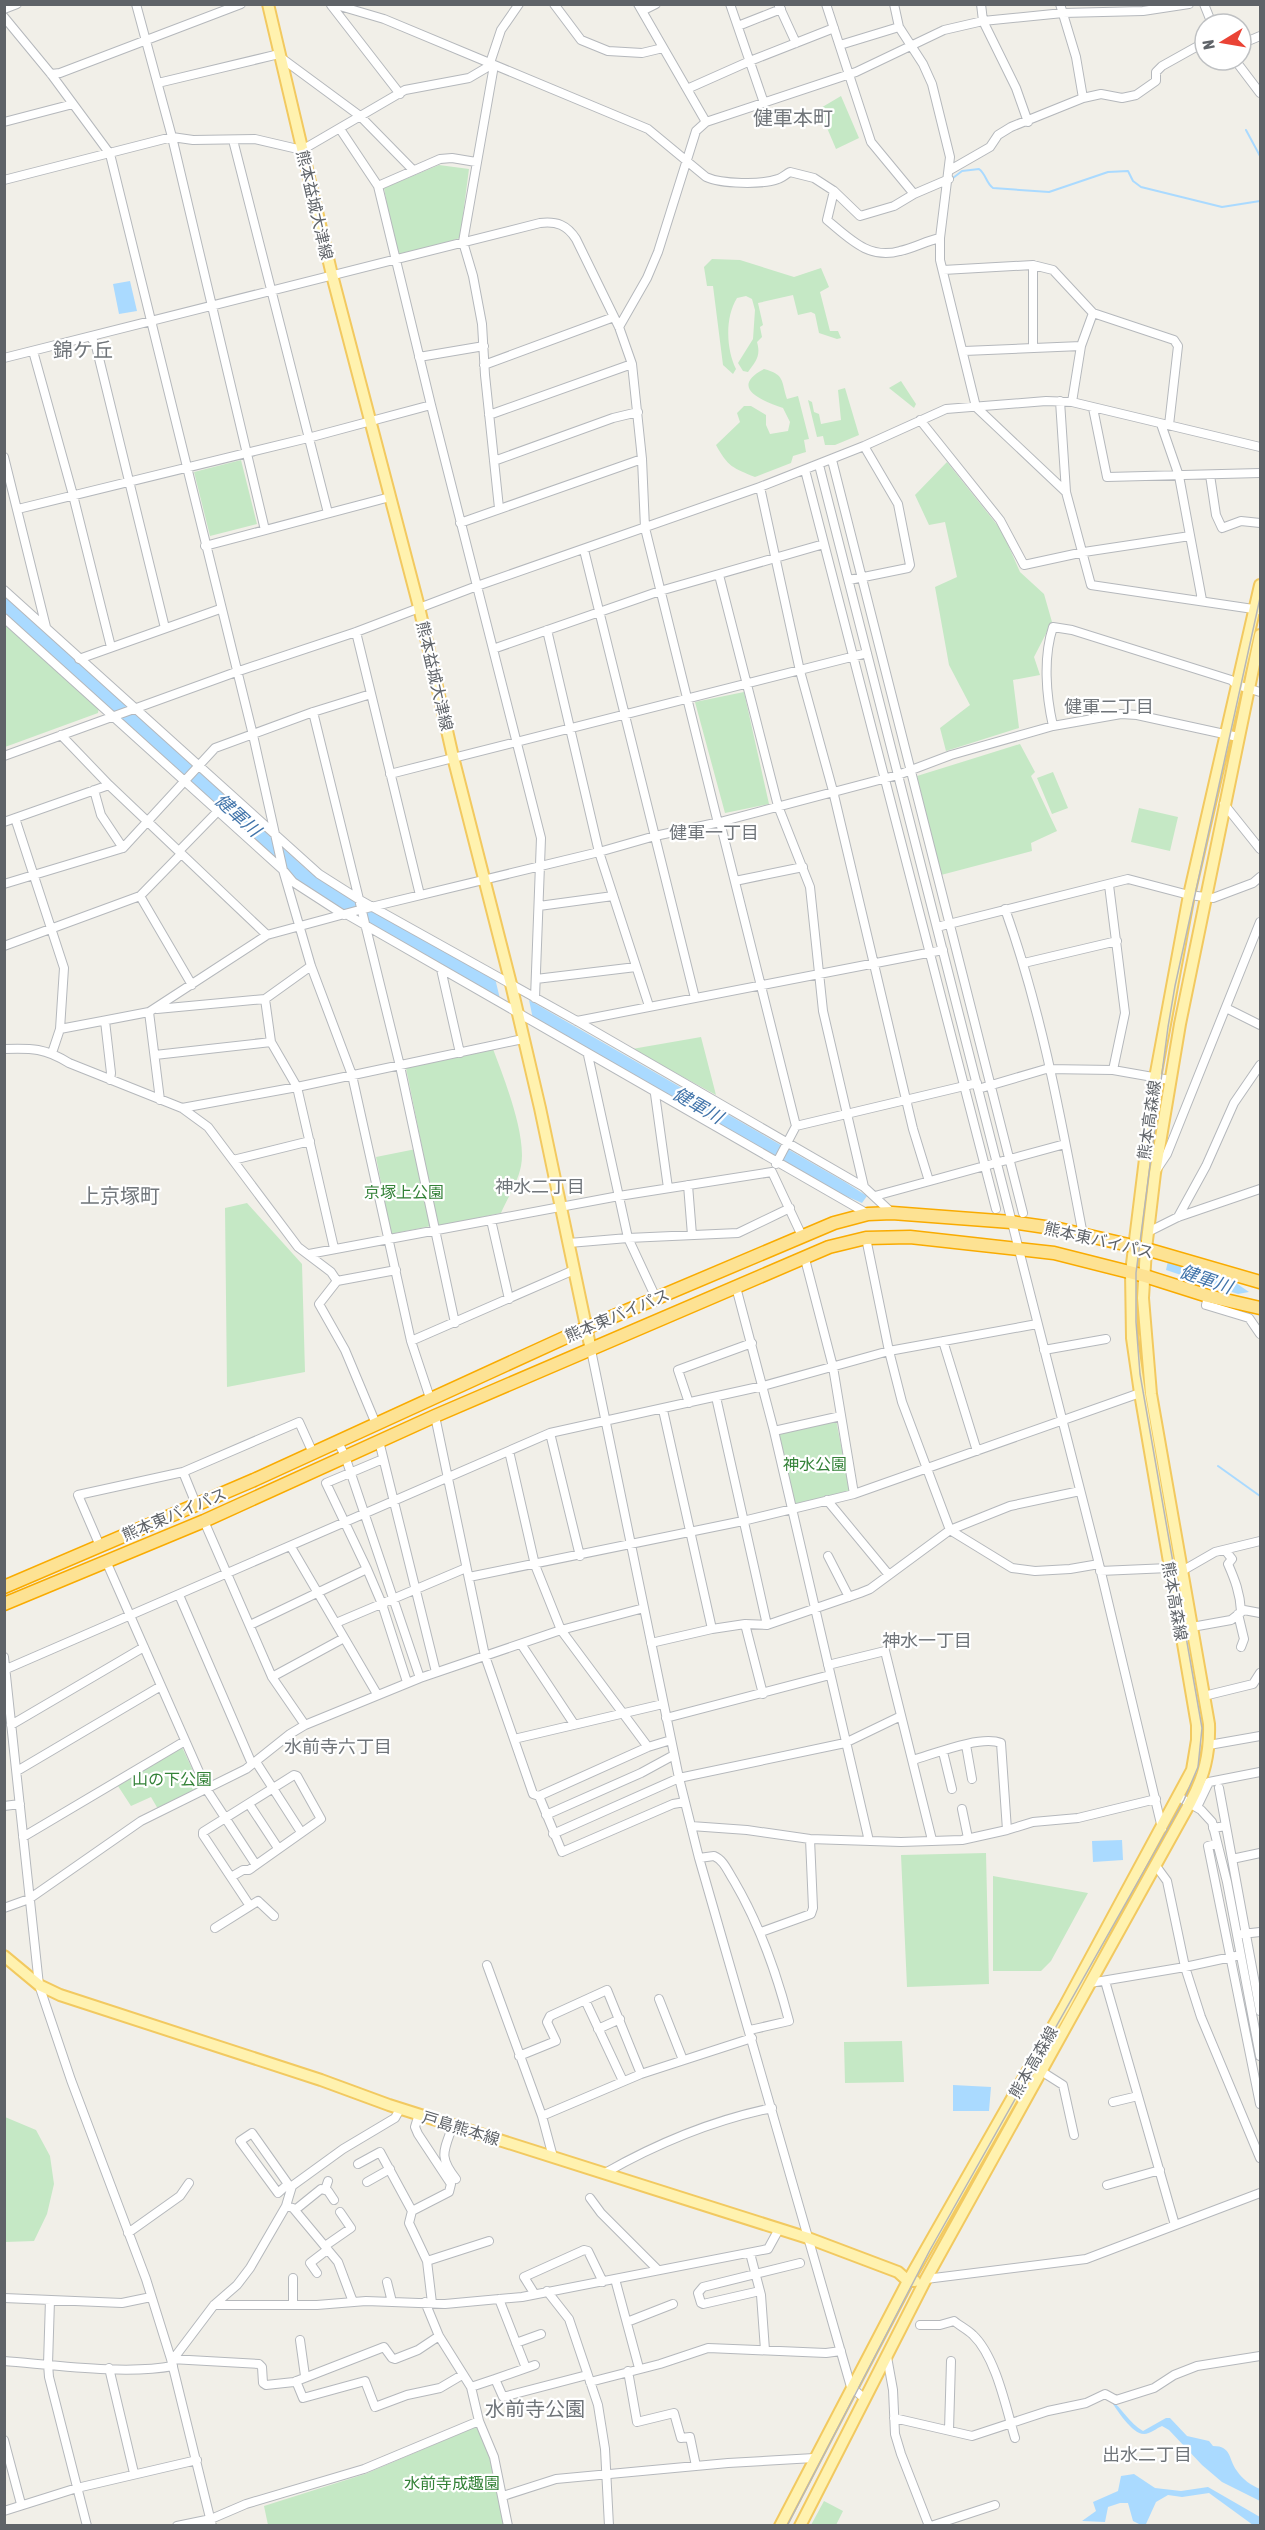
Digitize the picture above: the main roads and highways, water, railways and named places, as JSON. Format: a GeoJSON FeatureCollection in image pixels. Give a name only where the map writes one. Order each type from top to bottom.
{"type":"FeatureCollection","features":[{"type":"Feature","properties":{"kind":"highway","name":"熊本東バイパス"},"geometry":{"type":"LineString","coordinates":[[4,1587],[338,1442],[586,1328],[834,1223],[868,1214],[892,1213],[1011,1222],[1083,1234],[1146,1249],[1260,1282]]}},
{"type":"Feature","properties":{"kind":"highway","name":"熊本東バイパス"},"geometry":{"type":"LineString","coordinates":[[4,1604],[204,1521],[435,1416],[829,1247],[866,1238],[910,1237],[1054,1253],[1145,1275],[1208,1296],[1260,1308]]}},
{"type":"Feature","properties":{"kind":"main road","name":"熊本益城大津線"},"geometry":{"type":"LineString","coordinates":[[268,4],[332,275],[419,607],[453,757],[511,984],[562,1206],[591,1350]]}},
{"type":"Feature","properties":{"kind":"main road","name":"熊本高森線"},"geometry":{"type":"LineString","coordinates":[[800,2526],[926,2279],[1090,1983],[1193,1805],[1203,1778],[1209,1745],[1209,1724],[1151,1394],[1143,1298],[1155,1173],[1170,1080],[1224,804],[1238,685],[1258,609],[1260,585]]}},
{"type":"Feature","properties":{"kind":"main road","name":"熊本高森線"},"geometry":{"type":"LineString","coordinates":[[780,2526],[908,2281],[1058,2017],[1192,1770],[1197,1732],[1168,1568],[1132,1338],[1132,1246],[1155,1078],[1189,895],[1232,736],[1249,688],[1260,640]]}},
{"type":"Feature","properties":{"kind":"main road","name":"戸島熊本線"},"geometry":{"type":"LineString","coordinates":[[4,1956],[39,1985],[60,1995],[321,2079],[400,2109],[808,2238],[898,2272],[908,2281]]}},
{"type":"Feature","properties":{"kind":"main road"},"geometry":{"type":"LineString","coordinates":[[908,2281],[926,2279]]}},
{"type":"Feature","properties":{"kind":"water"},"geometry":{"type":"Polygon","coordinates":[[[130,281],[137,311],[119,314],[113,284],[130,281]]]}},
{"type":"Feature","properties":{"kind":"water","name":"健軍川"},"geometry":{"type":"Polygon","coordinates":[[[4,595],[306,869],[349,898],[495,978],[500,999],[300,884],[5,614],[4,595]]]}},
{"type":"Feature","properties":{"kind":"water","name":"健軍川"},"geometry":{"type":"Polygon","coordinates":[[[529,1000],[867,1196],[862,1203],[839,1193],[533,1019],[529,1000]]]}},
{"type":"Feature","properties":{"kind":"water","name":"健軍川"},"geometry":{"type":"Polygon","coordinates":[[[1168,1261],[1236,1283],[1249,1292],[1238,1294],[1166,1270],[1168,1261]]]}},
{"type":"Feature","properties":{"kind":"water"},"geometry":{"type":"Polygon","coordinates":[[[1122,1840],[1123,1860],[1093,1862],[1092,1841],[1122,1840]]]}},
{"type":"Feature","properties":{"kind":"water"},"geometry":{"type":"Polygon","coordinates":[[[953,2085],[991,2087],[989,2111],[953,2111],[953,2085]]]}},
{"type":"Feature","properties":{"kind":"water"},"geometry":{"type":"Polygon","coordinates":[[[1110,2399],[1143,2431],[1170,2418],[1187,2436],[1209,2441],[1213,2446],[1224,2448],[1242,2477],[1260,2489],[1260,2501],[1222,2482],[1202,2465],[1169,2430],[1162,2426],[1146,2434],[1134,2430],[1110,2399]]]}},
{"type":"Feature","properties":{"kind":"water"},"geometry":{"type":"Polygon","coordinates":[[[1134,2474],[1155,2488],[1181,2491],[1208,2487],[1260,2517],[1260,2525],[1253,2525],[1209,2493],[1182,2497],[1168,2495],[1156,2502],[1146,2524],[1133,2521],[1128,2503],[1108,2507],[1105,2522],[1082,2521],[1096,2511],[1093,2502],[1118,2491],[1121,2476],[1134,2474]]]}},
{"type":"Feature","properties":{"kind":"waterway"},"geometry":{"type":"LineString","coordinates":[[1246,130],[1260,156]]}},
{"type":"Feature","properties":{"kind":"waterway"},"geometry":{"type":"LineString","coordinates":[[953,178],[962,171],[979,169],[993,188],[1049,192],[1108,172],[1128,171],[1133,181],[1141,187],[1222,207],[1260,201]]}},
{"type":"Feature","properties":{"kind":"waterway"},"geometry":{"type":"LineString","coordinates":[[1218,1466],[1260,1496]]}},
{"type":"Feature","properties":{"kind":"tram line"},"geometry":{"type":"LineString","coordinates":[[787,2526],[930,2250],[1184,1800],[1198,1767],[1202,1728],[1140,1374],[1136,1322],[1136,1273],[1175,986],[1260,598]]}},
{"type":"Feature","properties":{"kind":"district","name":"健軍本町"},"geometry":{"type":"Point","coordinates":[793,117]}},
{"type":"Feature","properties":{"kind":"district","name":"錦ケ丘"},"geometry":{"type":"Point","coordinates":[83,349]}},
{"type":"Feature","properties":{"kind":"district","name":"健軍二丁目"},"geometry":{"type":"Point","coordinates":[1109,706]}},
{"type":"Feature","properties":{"kind":"district","name":"健軍一丁目"},"geometry":{"type":"Point","coordinates":[714,832]}},
{"type":"Feature","properties":{"kind":"district","name":"神水二丁目"},"geometry":{"type":"Point","coordinates":[540,1186]}},
{"type":"Feature","properties":{"kind":"district","name":"上京塚町"},"geometry":{"type":"Point","coordinates":[120,1195]}},
{"type":"Feature","properties":{"kind":"district","name":"神水一丁目"},"geometry":{"type":"Point","coordinates":[927,1640]}},
{"type":"Feature","properties":{"kind":"district","name":"水前寺六丁目"},"geometry":{"type":"Point","coordinates":[338,1746]}},
{"type":"Feature","properties":{"kind":"district","name":"水前寺公園"},"geometry":{"type":"Point","coordinates":[535,2408]}},
{"type":"Feature","properties":{"kind":"district","name":"出水二丁目"},"geometry":{"type":"Point","coordinates":[1147,2454]}},
{"type":"Feature","properties":{"kind":"park label","name":"京塚上公園"},"geometry":{"type":"Point","coordinates":[404,1192]}},
{"type":"Feature","properties":{"kind":"park label","name":"神水公園"},"geometry":{"type":"Point","coordinates":[815,1464]}},
{"type":"Feature","properties":{"kind":"park label","name":"山の下公園"},"geometry":{"type":"Point","coordinates":[172,1779]}},
{"type":"Feature","properties":{"kind":"park label","name":"水前寺成趣園"},"geometry":{"type":"Point","coordinates":[452,2483]}}]}
